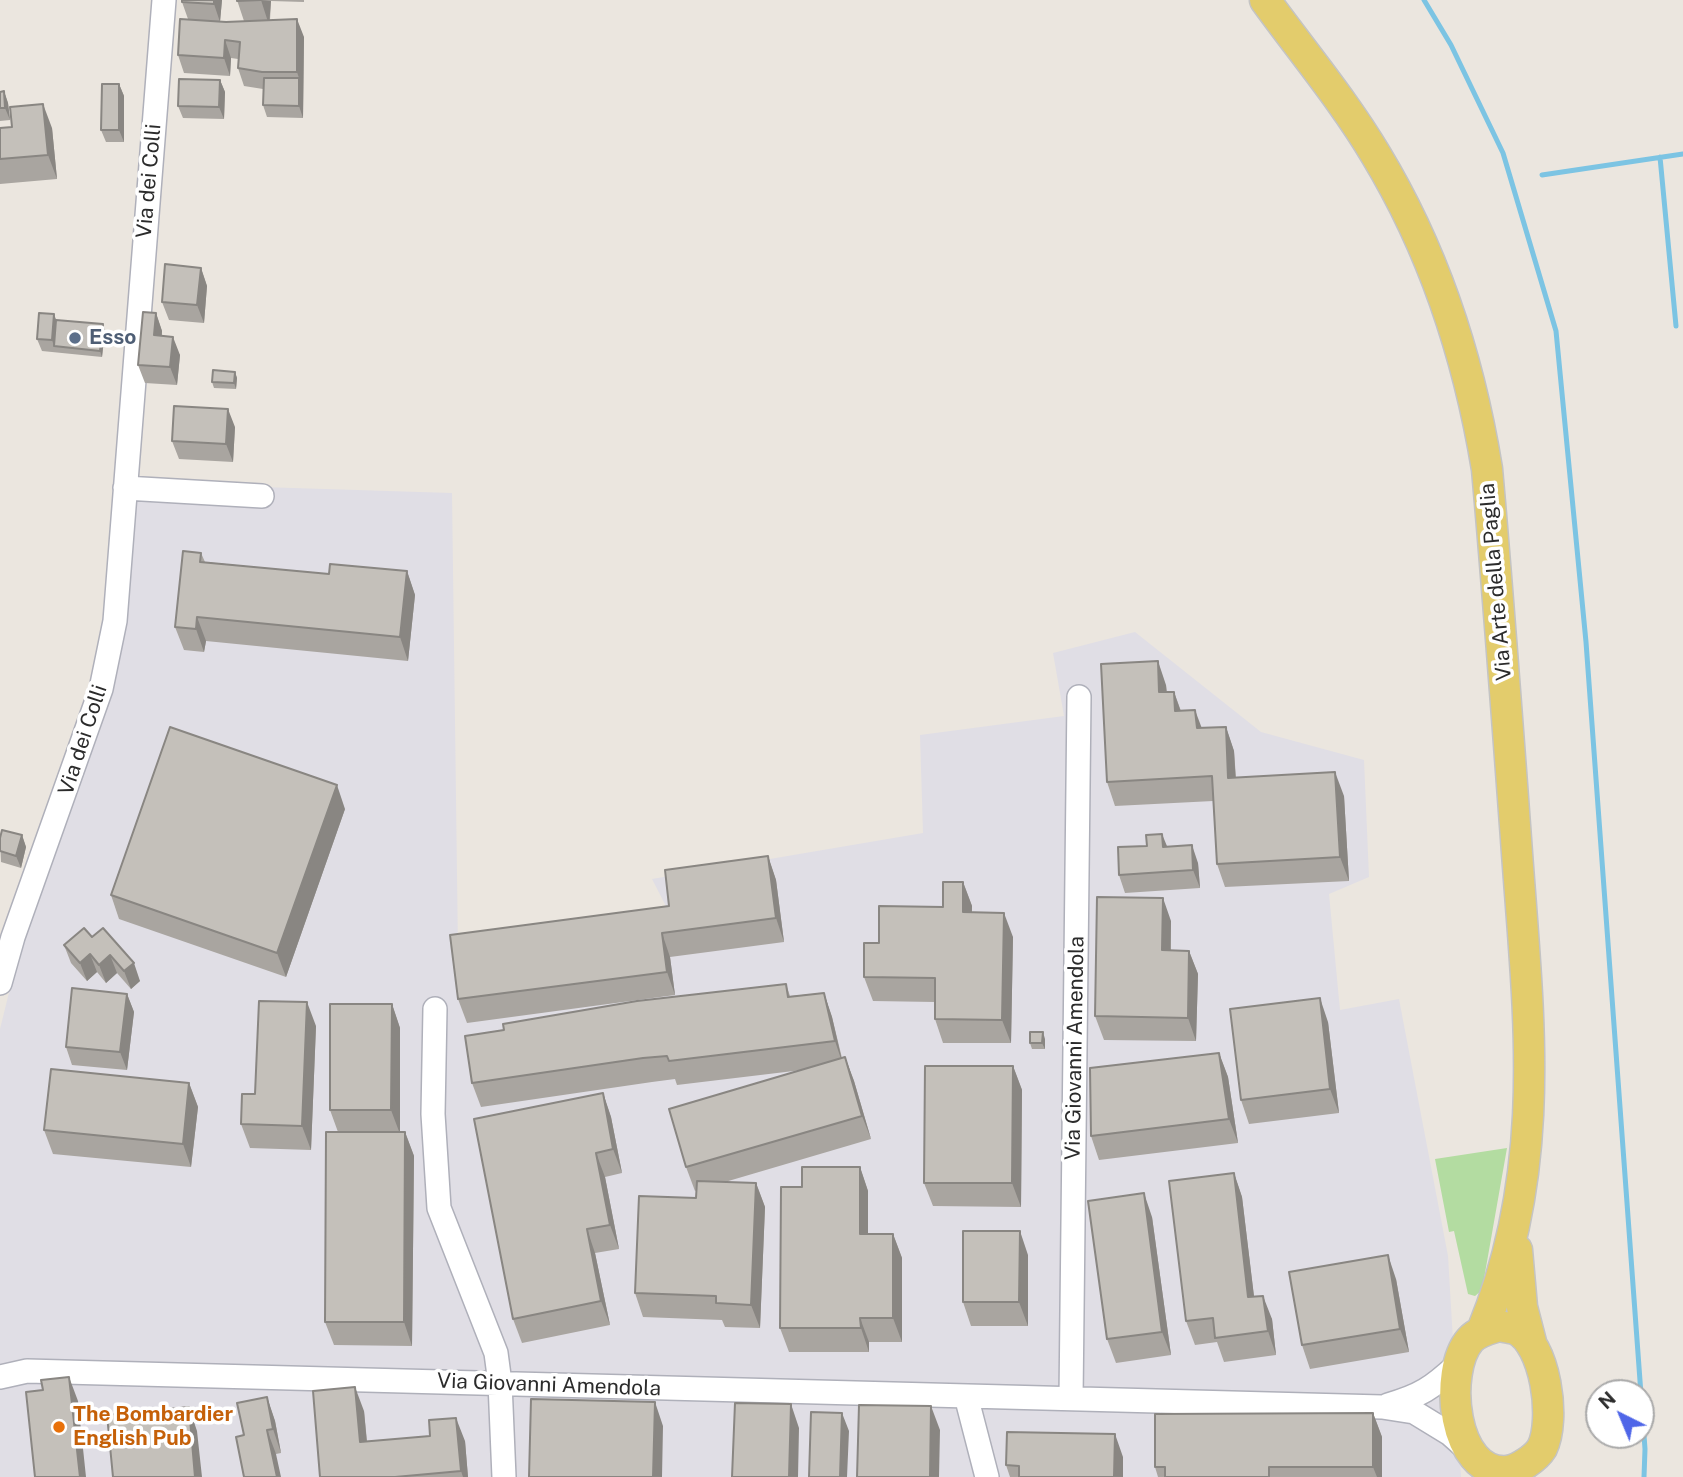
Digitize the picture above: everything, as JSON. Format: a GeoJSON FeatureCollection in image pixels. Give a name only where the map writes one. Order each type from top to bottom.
{"type":"FeatureCollection","features":[{"type":"Feature","properties":{"kind":"main road","name":"Via Arte della Paglia"},"geometry":{"type":"LineString","coordinates":[[1265,0],[1352,117],[1377,156],[1423,247],[1454,326],[1475,402],[1488,469],[1529,1014],[1530,1108],[1517,1218],[1494,1303],[1482,1331],[1472,1337],[1457,1365],[1455,1398],[1459,1424],[1476,1463],[1507,1471],[1539,1463],[1548,1405],[1545,1379],[1522,1307],[1517,1265],[1517,1218]]}},
{"type":"Feature","properties":{"kind":"main road"},"geometry":{"type":"LineString","coordinates":[[1482,1331],[1499,1326],[1516,1330],[1531,1342]]}},
{"type":"Feature","properties":{"kind":"street","name":"Via dei Colli"},"geometry":{"type":"LineString","coordinates":[[0,983],[13,937],[101,689],[114,621],[164,0]]}},
{"type":"Feature","properties":{"kind":"street"},"geometry":{"type":"LineString","coordinates":[[125,488],[262,496]]}},
{"type":"Feature","properties":{"kind":"street","name":"Via Giovanni Amendola"},"geometry":{"type":"LineString","coordinates":[[1071,1398],[1079,697]]}},
{"type":"Feature","properties":{"kind":"street"},"geometry":{"type":"LineString","coordinates":[[435,1009],[433,1114],[439,1208],[496,1353],[504,1477]]}},
{"type":"Feature","properties":{"kind":"street","name":"Via Giovanni Amendola"},"geometry":{"type":"LineString","coordinates":[[0,1360],[27,1371]]}},
{"type":"Feature","properties":{"kind":"street","name":"Via Giovanni Amendola"},"geometry":{"type":"LineString","coordinates":[[1382,1407],[1415,1398],[1436,1385],[1457,1365]]}},
{"type":"Feature","properties":{"kind":"street","name":"Via Giovanni Amendola"},"geometry":{"type":"LineString","coordinates":[[0,1377],[27,1371],[1382,1407],[1414,1412],[1450,1434],[1476,1463]]}},
{"type":"Feature","properties":{"kind":"street"},"geometry":{"type":"LineString","coordinates":[[966,1396],[987,1477]]}},
{"type":"Feature","properties":{"kind":"shaded area"},"geometry":{"type":"Polygon","coordinates":[[[134,483],[452,493],[458,950],[670,914],[652,879],[923,833],[920,735],[1064,716],[1053,653],[1135,632],[1261,732],[1364,760],[1369,877],[1329,894],[1340,1010],[1399,999],[1448,1256],[1461,1477],[0,1477],[0,1029],[15,968],[101,726],[134,483]]]}},
{"type":"Feature","properties":{"kind":"green space"},"geometry":{"type":"Polygon","coordinates":[[[1507,1148],[1482,1290],[1475,1296],[1468,1294],[1454,1231],[1449,1232],[1435,1159],[1507,1148]]]}},
{"type":"Feature","properties":{"kind":"building"},"geometry":{"type":"Polygon","coordinates":[[[214,0],[214,4],[182,2],[214,0]]]}},
{"type":"Feature","properties":{"kind":"building"},"geometry":{"type":"Polygon","coordinates":[[[180,19],[226,22],[297,19],[297,72],[262,72],[238,68],[240,42],[225,40],[224,58],[178,55],[180,19]]]}},
{"type":"Feature","properties":{"kind":"building"},"geometry":{"type":"Polygon","coordinates":[[[264,78],[299,78],[299,106],[263,105],[264,78]]]}},
{"type":"Feature","properties":{"kind":"building"},"geometry":{"type":"Polygon","coordinates":[[[179,79],[220,80],[219,107],[178,106],[179,79]]]}},
{"type":"Feature","properties":{"kind":"building"},"geometry":{"type":"Polygon","coordinates":[[[102,84],[119,84],[119,130],[101,130],[102,84]]]}},
{"type":"Feature","properties":{"kind":"building"},"geometry":{"type":"Polygon","coordinates":[[[4,91],[5,108],[0,108],[0,92],[4,91]]]}},
{"type":"Feature","properties":{"kind":"building"},"geometry":{"type":"Polygon","coordinates":[[[43,104],[48,155],[0,159],[0,128],[12,127],[10,107],[43,104]]]}},
{"type":"Feature","properties":{"kind":"building"},"geometry":{"type":"Polygon","coordinates":[[[165,264],[201,268],[197,305],[162,302],[165,264]]]}},
{"type":"Feature","properties":{"kind":"building"},"geometry":{"type":"Polygon","coordinates":[[[143,312],[156,313],[154,335],[173,337],[170,367],[138,365],[143,312]]]}},
{"type":"Feature","properties":{"kind":"building"},"geometry":{"type":"Polygon","coordinates":[[[39,313],[54,314],[52,340],[37,339],[39,313]]]}},
{"type":"Feature","properties":{"kind":"building"},"geometry":{"type":"Polygon","coordinates":[[[56,320],[103,324],[100,351],[54,346],[56,320]]]}},
{"type":"Feature","properties":{"kind":"building"},"geometry":{"type":"Polygon","coordinates":[[[213,370],[235,372],[234,383],[212,382],[213,370]]]}},
{"type":"Feature","properties":{"kind":"building"},"geometry":{"type":"Polygon","coordinates":[[[174,406],[228,409],[226,444],[172,441],[174,406]]]}},
{"type":"Feature","properties":{"kind":"building"},"geometry":{"type":"Polygon","coordinates":[[[183,551],[201,553],[200,562],[329,574],[330,564],[407,571],[400,637],[197,617],[196,629],[175,627],[183,551]]]}},
{"type":"Feature","properties":{"kind":"building"},"geometry":{"type":"Polygon","coordinates":[[[1158,661],[1159,692],[1174,692],[1175,711],[1195,710],[1197,728],[1226,727],[1228,778],[1335,772],[1340,857],[1217,864],[1212,776],[1107,782],[1101,664],[1158,661]]]}},
{"type":"Feature","properties":{"kind":"building"},"geometry":{"type":"Polygon","coordinates":[[[170,727],[337,785],[277,953],[111,895],[170,727]]]}},
{"type":"Feature","properties":{"kind":"building"},"geometry":{"type":"Polygon","coordinates":[[[2,830],[22,835],[16,856],[0,851],[2,830]]]}},
{"type":"Feature","properties":{"kind":"building"},"geometry":{"type":"Polygon","coordinates":[[[1162,834],[1163,847],[1192,845],[1193,870],[1119,875],[1118,847],[1147,846],[1146,835],[1162,834]]]}},
{"type":"Feature","properties":{"kind":"building"},"geometry":{"type":"Polygon","coordinates":[[[768,856],[776,918],[662,933],[667,972],[458,999],[450,935],[669,906],[665,870],[768,856]]]}},
{"type":"Feature","properties":{"kind":"building"},"geometry":{"type":"Polygon","coordinates":[[[943,882],[963,882],[963,912],[1004,913],[1002,1020],[935,1019],[935,978],[864,977],[864,943],[879,943],[879,906],[943,907],[943,882]]]}},
{"type":"Feature","properties":{"kind":"building"},"geometry":{"type":"Polygon","coordinates":[[[1097,897],[1163,898],[1162,950],[1189,951],[1188,1018],[1095,1016],[1097,897]]]}},
{"type":"Feature","properties":{"kind":"building"},"geometry":{"type":"Polygon","coordinates":[[[84,928],[92,937],[103,928],[134,963],[124,971],[110,955],[99,965],[90,954],[80,963],[64,945],[84,928]]]}},
{"type":"Feature","properties":{"kind":"building"},"geometry":{"type":"Polygon","coordinates":[[[786,984],[788,997],[824,993],[835,1041],[669,1061],[667,1056],[643,1058],[472,1083],[465,1036],[504,1030],[503,1024],[637,1001],[786,984]]]}},
{"type":"Feature","properties":{"kind":"building"},"geometry":{"type":"Polygon","coordinates":[[[72,988],[127,994],[120,1052],[66,1047],[72,988]]]}},
{"type":"Feature","properties":{"kind":"building"},"geometry":{"type":"Polygon","coordinates":[[[1320,998],[1330,1089],[1241,1100],[1230,1009],[1320,998]]]}},
{"type":"Feature","properties":{"kind":"building"},"geometry":{"type":"Polygon","coordinates":[[[259,1001],[307,1002],[302,1126],[241,1124],[242,1094],[255,1094],[259,1001]]]}},
{"type":"Feature","properties":{"kind":"building"},"geometry":{"type":"Polygon","coordinates":[[[330,1004],[392,1004],[391,1110],[330,1110],[330,1004]]]}},
{"type":"Feature","properties":{"kind":"building"},"geometry":{"type":"Polygon","coordinates":[[[1030,1032],[1043,1032],[1042,1043],[1030,1043],[1030,1032]]]}},
{"type":"Feature","properties":{"kind":"building"},"geometry":{"type":"Polygon","coordinates":[[[1219,1053],[1229,1119],[1091,1136],[1090,1068],[1219,1053]]]}},
{"type":"Feature","properties":{"kind":"building"},"geometry":{"type":"Polygon","coordinates":[[[845,1057],[862,1116],[686,1167],[669,1109],[845,1057]]]}},
{"type":"Feature","properties":{"kind":"building"},"geometry":{"type":"Polygon","coordinates":[[[925,1066],[1013,1066],[1012,1183],[924,1183],[925,1066]]]}},
{"type":"Feature","properties":{"kind":"building"},"geometry":{"type":"Polygon","coordinates":[[[51,1069],[189,1083],[183,1144],[44,1130],[51,1069]]]}},
{"type":"Feature","properties":{"kind":"building"},"geometry":{"type":"Polygon","coordinates":[[[603,1093],[613,1149],[596,1153],[610,1225],[587,1229],[601,1301],[513,1319],[474,1119],[603,1093]]]}},
{"type":"Feature","properties":{"kind":"building"},"geometry":{"type":"Polygon","coordinates":[[[326,1132],[405,1132],[404,1322],[325,1322],[326,1132]]]}},
{"type":"Feature","properties":{"kind":"building"},"geometry":{"type":"Polygon","coordinates":[[[802,1167],[860,1167],[860,1234],[893,1234],[893,1318],[860,1318],[861,1328],[780,1328],[781,1187],[802,1187],[802,1167]]]}},
{"type":"Feature","properties":{"kind":"building"},"geometry":{"type":"Polygon","coordinates":[[[1234,1173],[1248,1297],[1263,1296],[1268,1331],[1215,1338],[1213,1318],[1186,1321],[1169,1181],[1234,1173]]]}},
{"type":"Feature","properties":{"kind":"building"},"geometry":{"type":"Polygon","coordinates":[[[697,1181],[756,1183],[751,1305],[716,1303],[716,1296],[635,1293],[639,1196],[696,1198],[697,1181]]]}},
{"type":"Feature","properties":{"kind":"building"},"geometry":{"type":"Polygon","coordinates":[[[1144,1193],[1162,1332],[1107,1339],[1088,1201],[1144,1193]]]}},
{"type":"Feature","properties":{"kind":"building"},"geometry":{"type":"Polygon","coordinates":[[[963,1231],[1020,1231],[1019,1302],[963,1302],[963,1231]]]}},
{"type":"Feature","properties":{"kind":"building"},"geometry":{"type":"Polygon","coordinates":[[[1388,1255],[1400,1329],[1302,1345],[1289,1272],[1388,1255]]]}},
{"type":"Feature","properties":{"kind":"building"},"geometry":{"type":"Polygon","coordinates":[[[69,1377],[80,1477],[35,1477],[26,1392],[43,1390],[41,1380],[69,1377]]]}},
{"type":"Feature","properties":{"kind":"building"},"geometry":{"type":"Polygon","coordinates":[[[355,1387],[360,1442],[430,1436],[429,1420],[456,1418],[461,1471],[395,1477],[320,1477],[313,1391],[355,1387]]]}},
{"type":"Feature","properties":{"kind":"building"},"geometry":{"type":"Polygon","coordinates":[[[267,1397],[273,1429],[267,1430],[277,1477],[244,1477],[236,1437],[244,1435],[237,1403],[267,1397]]]}},
{"type":"Feature","properties":{"kind":"building"},"geometry":{"type":"Polygon","coordinates":[[[531,1399],[655,1402],[653,1477],[529,1477],[531,1399]]]}},
{"type":"Feature","properties":{"kind":"building"},"geometry":{"type":"Polygon","coordinates":[[[735,1403],[791,1404],[789,1477],[732,1477],[735,1403]]]}},
{"type":"Feature","properties":{"kind":"building"},"geometry":{"type":"Polygon","coordinates":[[[859,1405],[931,1406],[930,1477],[857,1477],[859,1405]]]}},
{"type":"Feature","properties":{"kind":"building"},"geometry":{"type":"Polygon","coordinates":[[[189,1407],[195,1477],[113,1477],[107,1415],[189,1407]]]}},
{"type":"Feature","properties":{"kind":"building"},"geometry":{"type":"Polygon","coordinates":[[[811,1412],[842,1413],[840,1477],[809,1477],[811,1412]]]}},
{"type":"Feature","properties":{"kind":"building"},"geometry":{"type":"Polygon","coordinates":[[[1373,1413],[1373,1467],[1269,1467],[1269,1477],[1165,1477],[1165,1467],[1155,1467],[1155,1414],[1373,1413]]]}},
{"type":"Feature","properties":{"kind":"building"},"geometry":{"type":"Polygon","coordinates":[[[1007,1432],[1115,1434],[1114,1477],[1019,1477],[1019,1466],[1006,1465],[1007,1432]]]}},
{"type":"Feature","properties":{"kind":"waterway"},"geometry":{"type":"LineString","coordinates":[[1424,0],[1451,45],[1503,153],[1556,331],[1586,642],[1645,1449],[1644,1477]]}},
{"type":"Feature","properties":{"kind":"waterway"},"geometry":{"type":"LineString","coordinates":[[1542,175],[1683,154]]}},
{"type":"Feature","properties":{"kind":"waterway"},"geometry":{"type":"LineString","coordinates":[[1660,157],[1676,326]]}},
{"type":"Feature","properties":{"kind":"place","name":"Esso"},"geometry":{"type":"Point","coordinates":[75,338]}},
{"type":"Feature","properties":{"kind":"place","name":"The Bombardier English Pub"},"geometry":{"type":"Point","coordinates":[59,1427]}}]}
